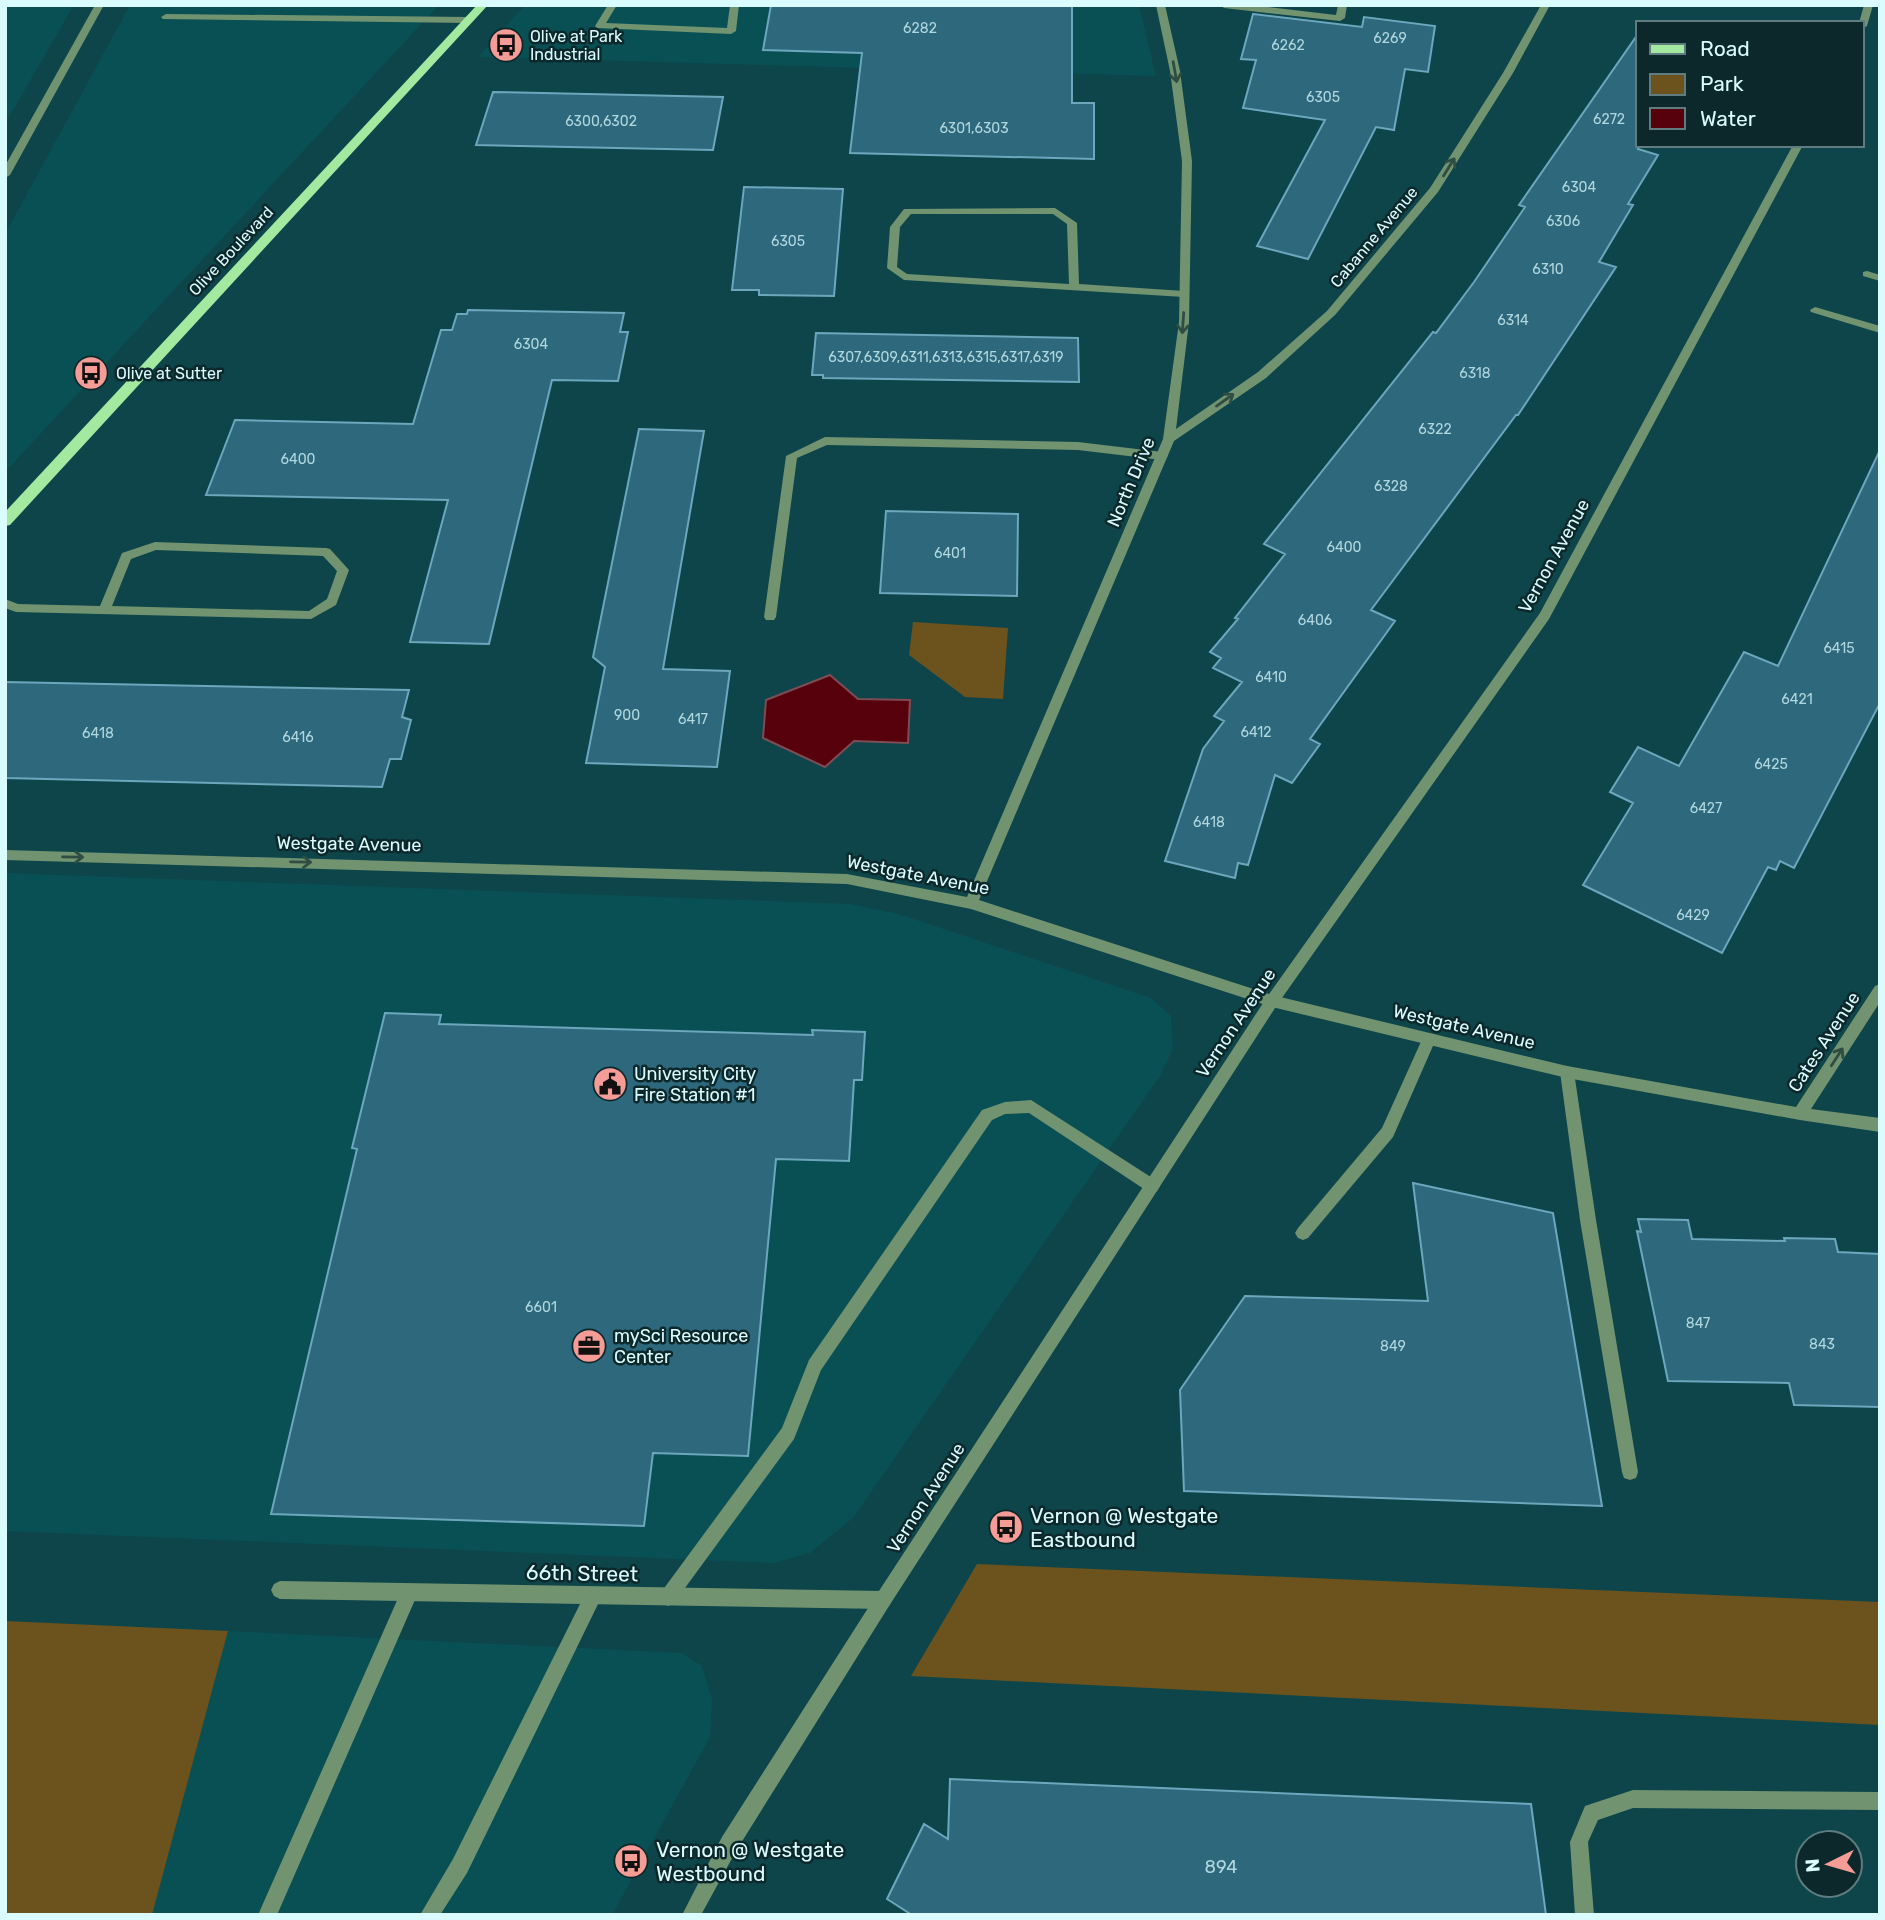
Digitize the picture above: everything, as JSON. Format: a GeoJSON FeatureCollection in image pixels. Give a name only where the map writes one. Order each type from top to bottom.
{"type":"FeatureCollection","features":[{"type":"Feature","properties":{"kind":"main road","name":"Olive Boulevard"},"geometry":{"type":"LineString","coordinates":[[5,521],[483,5]]}},
{"type":"Feature","properties":{"kind":"street"},"geometry":{"type":"LineString","coordinates":[[5,175],[9,160],[100,5]]}},
{"type":"Feature","properties":{"kind":"street"},"geometry":{"type":"LineString","coordinates":[[613,5],[600,26],[731,31],[735,5]]}},
{"type":"Feature","properties":{"kind":"street","name":"North Drive"},"geometry":{"type":"LineString","coordinates":[[971,903],[1169,439],[1184,322],[1187,161],[1175,71],[1160,5]]}},
{"type":"Feature","properties":{"kind":"street"},"geometry":{"type":"LineString","coordinates":[[1224,5],[1340,18],[1343,5]]}},
{"type":"Feature","properties":{"kind":"street","name":"Cabanne Avenue"},"geometry":{"type":"LineString","coordinates":[[1169,439],[1262,375],[1331,313],[1434,190],[1508,73],[1546,5]]}},
{"type":"Feature","properties":{"kind":"street"},"geometry":{"type":"LineString","coordinates":[[166,17],[469,20]]}},
{"type":"Feature","properties":{"kind":"street","name":"Vernon Avenue"},"geometry":{"type":"LineString","coordinates":[[691,1915],[729,1844],[883,1600],[1272,1001],[1545,616],[1797,147]]}},
{"type":"Feature","properties":{"kind":"street"},"geometry":{"type":"LineString","coordinates":[[1074,286],[1072,223],[1055,211],[908,211],[895,227],[892,268],[905,277],[1184,294]]}},
{"type":"Feature","properties":{"kind":"street"},"geometry":{"type":"LineString","coordinates":[[1867,274],[1880,278]]}},
{"type":"Feature","properties":{"kind":"street"},"geometry":{"type":"LineString","coordinates":[[1815,310],[1880,330]]}},
{"type":"Feature","properties":{"kind":"street"},"geometry":{"type":"LineString","coordinates":[[770,617],[792,456],[825,441],[1078,446],[1162,456]]}},
{"type":"Feature","properties":{"kind":"street"},"geometry":{"type":"LineString","coordinates":[[5,603],[16,608],[311,615],[332,602],[343,570],[326,552],[155,546],[126,556],[104,610]]}},
{"type":"Feature","properties":{"kind":"street","name":"Westgate Avenue"},"geometry":{"type":"LineString","coordinates":[[5,855],[476,866],[847,879],[971,903],[1272,1001],[1567,1072],[1800,1114],[1880,1125]]}},
{"type":"Feature","properties":{"kind":"street","name":"Cates Avenue"},"geometry":{"type":"LineString","coordinates":[[1800,1114],[1880,990]]}},
{"type":"Feature","properties":{"kind":"street"},"geometry":{"type":"LineString","coordinates":[[1303,1233],[1388,1132],[1429,1039]]}},
{"type":"Feature","properties":{"kind":"street"},"geometry":{"type":"LineString","coordinates":[[1567,1072],[1588,1220],[1630,1472]]}},
{"type":"Feature","properties":{"kind":"street"},"geometry":{"type":"LineString","coordinates":[[668,1597],[788,1433],[815,1365],[986,1115],[1005,1108],[1031,1106],[1152,1186]]}},
{"type":"Feature","properties":{"kind":"street","name":"66th Street"},"geometry":{"type":"LineString","coordinates":[[280,1590],[883,1600]]}},
{"type":"Feature","properties":{"kind":"street"},"geometry":{"type":"LineString","coordinates":[[267,1915],[409,1593]]}},
{"type":"Feature","properties":{"kind":"street"},"geometry":{"type":"LineString","coordinates":[[429,1915],[460,1866],[593,1595]]}},
{"type":"Feature","properties":{"kind":"street"},"geometry":{"type":"LineString","coordinates":[[1585,1915],[1579,1842],[1592,1813],[1633,1799],[1880,1801]]}},
{"type":"Feature","properties":{"kind":"shaded area"},"geometry":{"type":"Polygon","coordinates":[[[5,5],[74,5],[5,124],[5,5]]]}},
{"type":"Feature","properties":{"kind":"shaded area"},"geometry":{"type":"Polygon","coordinates":[[[130,5],[439,5],[5,472],[5,234],[130,5]]]}},
{"type":"Feature","properties":{"kind":"shaded area"},"geometry":{"type":"Polygon","coordinates":[[[525,5],[1139,5],[1156,76],[478,57],[525,5]]]}},
{"type":"Feature","properties":{"kind":"shaded area"},"geometry":{"type":"Polygon","coordinates":[[[5,873],[850,904],[899,914],[1151,998],[1171,1016],[1173,1049],[1160,1076],[853,1518],[810,1553],[774,1563],[5,1531],[5,873]]]}},
{"type":"Feature","properties":{"kind":"shaded area"},"geometry":{"type":"Polygon","coordinates":[[[228,1631],[682,1653],[702,1666],[712,1699],[710,1737],[612,1915],[152,1915],[228,1631]]]}},
{"type":"Feature","properties":{"kind":"green space"},"geometry":{"type":"Polygon","coordinates":[[[913,622],[1008,628],[1003,699],[965,697],[909,655],[913,622]]]}},
{"type":"Feature","properties":{"kind":"green space"},"geometry":{"type":"Polygon","coordinates":[[[977,1564],[1880,1602],[1880,1725],[911,1676],[977,1564]]]}},
{"type":"Feature","properties":{"kind":"green space"},"geometry":{"type":"Polygon","coordinates":[[[5,1621],[228,1631],[152,1915],[5,1915],[5,1621]]]}},
{"type":"Feature","properties":{"kind":"water"},"geometry":{"type":"Polygon","coordinates":[[[830,675],[858,699],[910,700],[908,743],[854,741],[825,767],[763,738],[766,700],[830,675]]]}},
{"type":"Feature","properties":{"kind":"building"},"geometry":{"type":"Polygon","coordinates":[[[771,5],[1072,5],[1072,103],[1094,103],[1094,159],[850,153],[862,53],[763,50],[771,5]]]}},
{"type":"Feature","properties":{"kind":"building"},"geometry":{"type":"Polygon","coordinates":[[[1253,14],[1362,27],[1364,17],[1435,26],[1428,72],[1405,69],[1394,130],[1376,127],[1308,259],[1257,246],[1325,120],[1243,108],[1256,60],[1241,59],[1253,14]]]}},
{"type":"Feature","properties":{"kind":"building"},"geometry":{"type":"Polygon","coordinates":[[[1636,37],[1636,147],[1658,155],[1628,204],[1633,205],[1599,262],[1616,267],[1518,415],[1371,610],[1395,621],[1310,739],[1320,744],[1292,783],[1275,775],[1248,865],[1238,863],[1235,878],[1165,861],[1203,749],[1224,721],[1214,716],[1242,682],[1213,668],[1221,658],[1210,652],[1238,619],[1235,618],[1285,554],[1264,544],[1433,332],[1436,333],[1525,207],[1519,205],[1636,37]]]}},
{"type":"Feature","properties":{"kind":"building"},"geometry":{"type":"Polygon","coordinates":[[[493,92],[723,97],[713,150],[476,145],[493,92]]]}},
{"type":"Feature","properties":{"kind":"building"},"geometry":{"type":"Polygon","coordinates":[[[744,187],[843,189],[834,296],[759,295],[759,290],[732,290],[744,187]]]}},
{"type":"Feature","properties":{"kind":"building"},"geometry":{"type":"Polygon","coordinates":[[[468,310],[624,313],[620,332],[628,332],[618,381],[552,380],[489,644],[410,642],[448,500],[206,495],[235,420],[413,424],[441,330],[452,330],[457,314],[467,314],[468,310]]]}},
{"type":"Feature","properties":{"kind":"building"},"geometry":{"type":"Polygon","coordinates":[[[816,333],[1078,338],[1079,382],[823,378],[823,375],[812,375],[816,333]]]}},
{"type":"Feature","properties":{"kind":"building"},"geometry":{"type":"Polygon","coordinates":[[[639,429],[704,431],[663,669],[730,671],[717,767],[586,763],[605,667],[593,657],[639,429]]]}},
{"type":"Feature","properties":{"kind":"building"},"geometry":{"type":"Polygon","coordinates":[[[1880,450],[1880,703],[1794,868],[1780,861],[1776,870],[1768,867],[1722,953],[1583,885],[1633,803],[1610,792],[1638,747],[1679,766],[1744,652],[1778,666],[1880,450]]]}},
{"type":"Feature","properties":{"kind":"building"},"geometry":{"type":"Polygon","coordinates":[[[886,511],[1018,514],[1017,596],[880,593],[886,511]]]}},
{"type":"Feature","properties":{"kind":"building"},"geometry":{"type":"Polygon","coordinates":[[[5,682],[409,690],[402,717],[411,720],[401,759],[390,759],[382,787],[5,778],[5,682]]]}},
{"type":"Feature","properties":{"kind":"building"},"geometry":{"type":"Polygon","coordinates":[[[385,1013],[441,1015],[439,1024],[813,1035],[812,1030],[865,1032],[862,1080],[854,1080],[849,1161],[776,1159],[748,1456],[653,1453],[644,1526],[271,1514],[357,1149],[352,1148],[385,1013]]]}},
{"type":"Feature","properties":{"kind":"building"},"geometry":{"type":"Polygon","coordinates":[[[1413,1183],[1553,1213],[1602,1506],[1184,1491],[1180,1390],[1245,1296],[1428,1301],[1413,1183]]]}},
{"type":"Feature","properties":{"kind":"building"},"geometry":{"type":"Polygon","coordinates":[[[1638,1219],[1688,1220],[1692,1239],[1835,1239],[1838,1252],[1880,1254],[1880,1407],[1794,1405],[1789,1383],[1668,1381],[1637,1231],[1641,1232],[1638,1219]]]}},
{"type":"Feature","properties":{"kind":"building"},"geometry":{"type":"Polygon","coordinates":[[[950,1779],[1531,1804],[1546,1915],[912,1915],[887,1899],[924,1824],[948,1839],[950,1779]]]}},
{"type":"Feature","properties":{"kind":"place","name":"Olive at Park Industrial"},"geometry":{"type":"Point","coordinates":[506,45]}},
{"type":"Feature","properties":{"kind":"place","name":"Olive at Sutter"},"geometry":{"type":"Point","coordinates":[91,373]}},
{"type":"Feature","properties":{"kind":"place","name":"University City Fire Station #1"},"geometry":{"type":"Point","coordinates":[610,1084]}},
{"type":"Feature","properties":{"kind":"place","name":"mySci Resource Center"},"geometry":{"type":"Point","coordinates":[589,1346]}},
{"type":"Feature","properties":{"kind":"place","name":"Vernon @ Westgate Eastbound"},"geometry":{"type":"Point","coordinates":[1006,1527]}},
{"type":"Feature","properties":{"kind":"place","name":"Vernon @ Westgate Westbound"},"geometry":{"type":"Point","coordinates":[631,1861]}}]}
